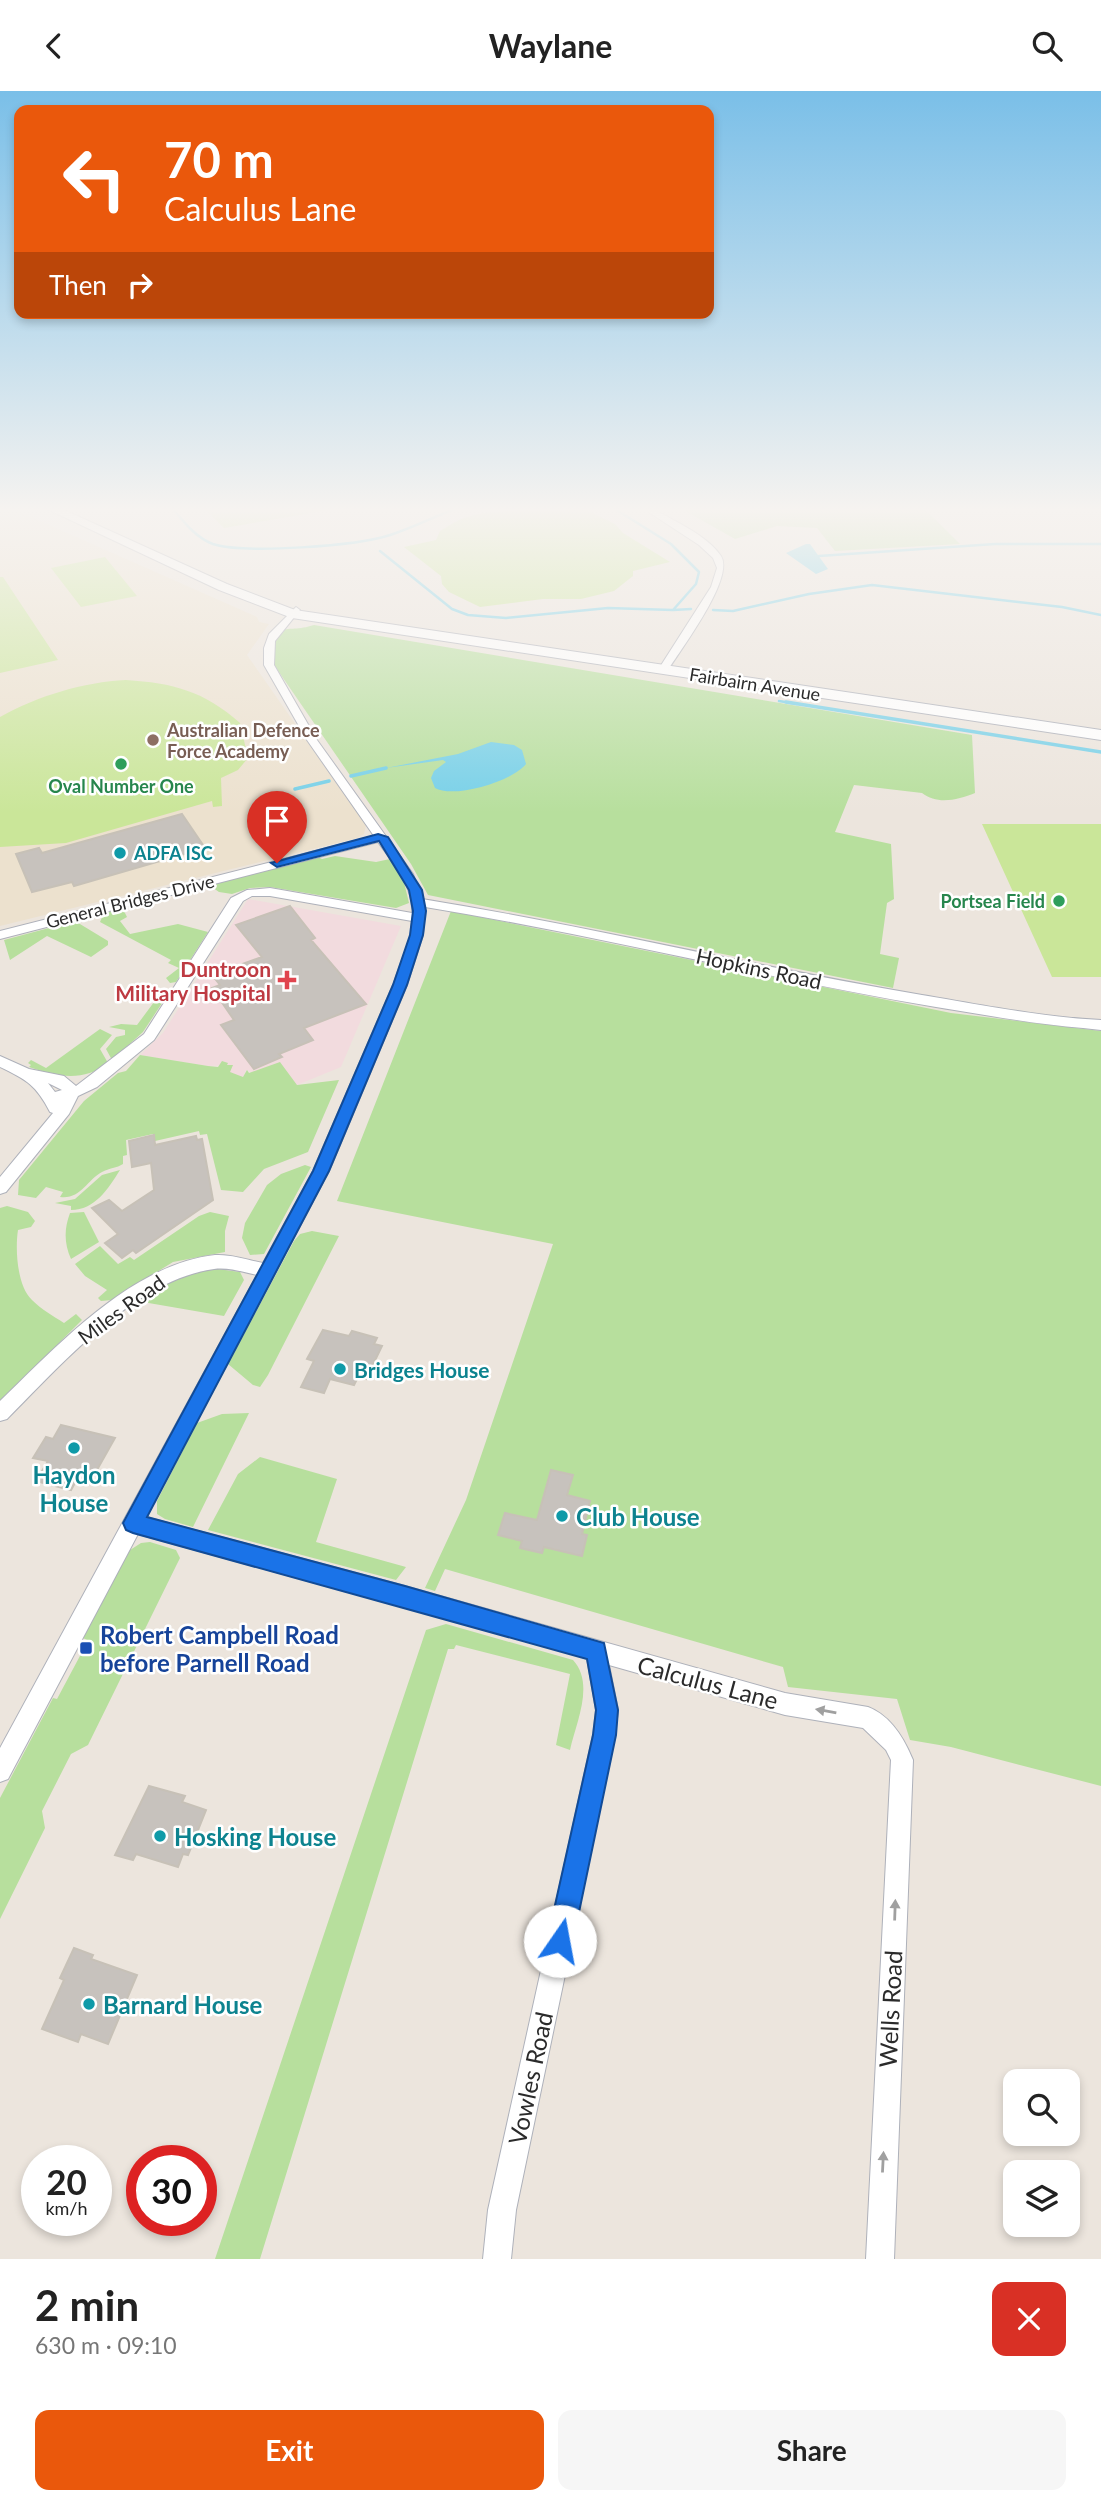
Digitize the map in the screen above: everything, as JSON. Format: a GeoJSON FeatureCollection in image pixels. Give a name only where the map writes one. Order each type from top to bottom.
{"type":"FeatureCollection","features":[{"type":"Feature","properties":{"kind":"main road","name":"Fairbairn Avenue"},"geometry":{"type":"LineString","coordinates":[[284,610],[1101,735]]}},
{"type":"Feature","properties":{"kind":"main road","name":"Fairbairn Avenue"},"geometry":{"type":"LineString","coordinates":[[289,610],[317,619],[368,625]]}},
{"type":"Feature","properties":{"kind":"street"},"geometry":{"type":"LineString","coordinates":[[274,610],[281,617],[278,628]]}},
{"type":"Feature","properties":{"kind":"street"},"geometry":{"type":"LineString","coordinates":[[663,670],[700,610]]}},
{"type":"Feature","properties":{"kind":"street"},"geometry":{"type":"LineString","coordinates":[[0,1771],[331,1149],[400,985],[415,942],[419,910],[407,874],[312,740],[269,665],[266,651],[269,639],[294,612]]}},
{"type":"Feature","properties":{"kind":"street"},"geometry":{"type":"LineString","coordinates":[[278,628],[298,621],[317,619]]}},
{"type":"Feature","properties":{"kind":"street","name":"General Bridges Drive"},"geometry":{"type":"LineString","coordinates":[[0,935],[382,837]]}},
{"type":"Feature","properties":{"kind":"street","name":"Hopkins Road"},"geometry":{"type":"LineString","coordinates":[[52,1098],[92,1083],[149,1037],[235,901],[253,892],[419,910],[633,941],[897,996],[1033,1018],[1101,1025]]}},
{"type":"Feature","properties":{"kind":"street"},"geometry":{"type":"LineString","coordinates":[[0,1061],[27,1074],[62,1081],[71,1093],[67,1105],[0,1188]]}},
{"type":"Feature","properties":{"kind":"street"},"geometry":{"type":"LineString","coordinates":[[27,1074],[52,1098],[55,1109],[52,1124]]}},
{"type":"Feature","properties":{"kind":"street","name":"Miles Road"},"geometry":{"type":"LineString","coordinates":[[0,1413],[102,1319],[169,1275],[187,1268],[219,1262],[267,1271]]}},
{"type":"Feature","properties":{"kind":"street","name":"Calculus Lane"},"geometry":{"type":"LineString","coordinates":[[133,1523],[405,1596],[785,1704],[868,1718],[894,1742],[902,1760]]}},
{"type":"Feature","properties":{"kind":"street","name":"Vowles Road"},"geometry":{"type":"LineString","coordinates":[[497,2259],[502,2210],[599,1761],[607,1710],[596,1651]]}},
{"type":"Feature","properties":{"kind":"street","name":"Wells Road"},"geometry":{"type":"LineString","coordinates":[[880,2259],[902,1760]]}},
{"type":"Feature","properties":{"kind":"shaded area","name":"Australian Defence Force Academy"},"geometry":{"type":"Polygon","coordinates":[[[0,610],[242,610],[257,617],[259,622],[269,624],[247,655],[366,825],[364,834],[357,838],[0,926],[0,610]]]}},
{"type":"Feature","properties":{"kind":"shaded area","name":"Duntroon Military Hospital"},"geometry":{"type":"Polygon","coordinates":[[[248,899],[401,926],[341,1067],[297,1085],[246,1070],[243,1077],[235,1076],[229,1072],[230,1066],[226,1065],[208,1066],[140,1055],[163,1033],[248,899]]]}},
{"type":"Feature","properties":{"kind":"green space"},"geometry":{"type":"Polygon","coordinates":[[[0,610],[25,610],[58,660],[0,673],[0,610]]]}},
{"type":"Feature","properties":{"kind":"green space"},"geometry":{"type":"Polygon","coordinates":[[[314,625],[972,735],[975,793],[941,800],[922,793],[854,785],[835,832],[891,844],[894,899],[887,903],[880,954],[899,958],[893,988],[428,895],[411,864],[272,662],[279,633],[314,625]]]}},
{"type":"Feature","properties":{"kind":"green space","name":"Oval Number One"},"geometry":{"type":"Polygon","coordinates":[[[126,680],[159,683],[201,696],[240,723],[248,758],[238,770],[221,778],[222,806],[213,807],[212,801],[66,843],[0,847],[0,717],[61,691],[126,680]]]}},
{"type":"Feature","properties":{"kind":"green space","name":"Portsea Field"},"geometry":{"type":"Polygon","coordinates":[[[982,824],[1101,824],[1101,977],[1052,977],[982,824]]]}},
{"type":"Feature","properties":{"kind":"green space"},"geometry":{"type":"Polygon","coordinates":[[[335,856],[376,862],[390,859],[404,882],[409,903],[396,908],[270,887],[250,888],[232,894],[219,892],[209,885],[318,857],[322,859],[335,856]]]}},
{"type":"Feature","properties":{"kind":"green space"},"geometry":{"type":"Polygon","coordinates":[[[123,909],[127,917],[120,921],[130,934],[178,924],[208,932],[176,982],[170,983],[166,978],[179,968],[168,963],[171,960],[100,922],[104,913],[123,909]]]}},
{"type":"Feature","properties":{"kind":"green space"},"geometry":{"type":"Polygon","coordinates":[[[451,911],[951,1013],[1101,1031],[1101,1786],[951,1747],[910,1740],[897,1699],[788,1687],[783,1667],[445,1569],[435,1591],[425,1588],[466,1500],[553,1244],[337,1201],[451,911]]]}},
{"type":"Feature","properties":{"kind":"green space"},"geometry":{"type":"Polygon","coordinates":[[[75,921],[108,941],[108,945],[91,957],[47,936],[10,960],[4,940],[75,921]]]}},
{"type":"Feature","properties":{"kind":"green space"},"geometry":{"type":"Polygon","coordinates":[[[160,994],[166,997],[143,1032],[112,1060],[106,1049],[116,1037],[125,1035],[125,1030],[109,1027],[121,1024],[137,1025],[160,994]]]}},
{"type":"Feature","properties":{"kind":"green space"},"geometry":{"type":"Polygon","coordinates":[[[100,1029],[112,1035],[100,1049],[108,1063],[99,1069],[70,1076],[29,1067],[31,1060],[46,1068],[100,1029]]]}},
{"type":"Feature","properties":{"kind":"green space"},"geometry":{"type":"Polygon","coordinates":[[[140,1055],[218,1067],[222,1061],[233,1065],[230,1072],[243,1077],[247,1070],[249,1073],[280,1062],[297,1085],[339,1080],[308,1152],[264,1169],[243,1192],[221,1190],[207,1134],[200,1135],[199,1131],[155,1141],[153,1134],[126,1140],[127,1155],[123,1156],[123,1164],[97,1175],[73,1195],[60,1197],[63,1192],[46,1187],[36,1198],[18,1195],[19,1180],[84,1101],[118,1073],[126,1071],[140,1055]]]}},
{"type":"Feature","properties":{"kind":"green space"},"geometry":{"type":"Polygon","coordinates":[[[305,1165],[311,1167],[264,1254],[250,1255],[242,1238],[245,1223],[267,1185],[281,1174],[305,1165]]]}},
{"type":"Feature","properties":{"kind":"green space"},"geometry":{"type":"Polygon","coordinates":[[[120,1170],[106,1191],[87,1206],[71,1210],[71,1206],[55,1203],[75,1199],[102,1175],[120,1170]]]}},
{"type":"Feature","properties":{"kind":"green space"},"geometry":{"type":"Polygon","coordinates":[[[7,1206],[28,1212],[35,1221],[31,1227],[18,1230],[17,1238],[18,1267],[27,1294],[64,1323],[76,1314],[82,1320],[0,1402],[0,1208],[7,1206]]]}},
{"type":"Feature","properties":{"kind":"green space"},"geometry":{"type":"Polygon","coordinates":[[[84,1212],[99,1242],[71,1259],[66,1242],[68,1219],[70,1213],[84,1212]]]}},
{"type":"Feature","properties":{"kind":"green space"},"geometry":{"type":"Polygon","coordinates":[[[210,1212],[229,1216],[225,1231],[225,1252],[173,1262],[112,1300],[101,1301],[98,1298],[107,1290],[85,1276],[75,1264],[100,1246],[118,1264],[130,1257],[134,1260],[199,1216],[210,1212]]]}},
{"type":"Feature","properties":{"kind":"green space"},"geometry":{"type":"Polygon","coordinates":[[[312,1231],[339,1236],[268,1375],[260,1387],[253,1385],[228,1364],[294,1241],[300,1234],[312,1231]]]}},
{"type":"Feature","properties":{"kind":"green space"},"geometry":{"type":"Polygon","coordinates":[[[210,1268],[240,1272],[244,1280],[224,1316],[137,1301],[169,1281],[210,1268]]]}},
{"type":"Feature","properties":{"kind":"green space"},"geometry":{"type":"Polygon","coordinates":[[[249,1413],[193,1527],[157,1514],[157,1501],[197,1423],[222,1414],[249,1413]]]}},
{"type":"Feature","properties":{"kind":"green space"},"geometry":{"type":"Polygon","coordinates":[[[260,1457],[337,1479],[316,1542],[406,1567],[396,1580],[208,1530],[238,1474],[260,1457]]]}},
{"type":"Feature","properties":{"kind":"green space"},"geometry":{"type":"Polygon","coordinates":[[[150,1542],[176,1550],[180,1558],[88,1745],[71,1754],[42,1811],[45,1828],[0,1919],[0,1798],[53,1698],[57,1699],[81,1654],[86,1654],[91,1642],[83,1638],[127,1552],[141,1543],[150,1542]]]}},
{"type":"Feature","properties":{"kind":"green space"},"geometry":{"type":"Polygon","coordinates":[[[446,1624],[573,1660],[583,1680],[583,1692],[570,1750],[556,1745],[570,1674],[456,1645],[454,1649],[448,1649],[260,2259],[215,2259],[426,1630],[446,1624]]]}},
{"type":"Feature","properties":{"kind":"water"},"geometry":{"type":"Polygon","coordinates":[[[491,742],[514,745],[522,750],[526,764],[509,776],[483,787],[455,791],[435,788],[431,778],[434,771],[446,762],[443,760],[386,768],[458,754],[491,742]]]}},
{"type":"Feature","properties":{"kind":"building","name":"ADFA ISC"},"geometry":{"type":"Polygon","coordinates":[[[182,814],[205,848],[74,886],[72,882],[32,892],[16,854],[39,848],[42,853],[182,814]]]}},
{"type":"Feature","properties":{"kind":"building","name":"Duntroon Military Hospital"},"geometry":{"type":"Polygon","coordinates":[[[290,906],[315,938],[311,940],[366,1004],[304,1028],[313,1040],[279,1054],[282,1057],[254,1069],[221,1025],[234,1020],[212,988],[220,985],[212,975],[262,957],[236,925],[290,906]]]}},
{"type":"Feature","properties":{"kind":"building"},"geometry":{"type":"Polygon","coordinates":[[[154,1135],[155,1145],[196,1136],[197,1140],[202,1139],[213,1200],[136,1253],[133,1250],[122,1258],[105,1243],[118,1234],[92,1208],[109,1200],[122,1211],[154,1190],[151,1163],[132,1167],[129,1141],[154,1135]]]}},
{"type":"Feature","properties":{"kind":"building","name":"Bridges House"},"geometry":{"type":"Polygon","coordinates":[[[323,1330],[349,1336],[352,1331],[377,1338],[374,1344],[382,1346],[366,1379],[358,1377],[354,1385],[330,1379],[324,1393],[301,1387],[314,1361],[307,1359],[323,1330]]]}},
{"type":"Feature","properties":{"kind":"building","name":"Haydon House"},"geometry":{"type":"Polygon","coordinates":[[[61,1425],[115,1438],[89,1484],[76,1481],[71,1490],[36,1481],[48,1461],[33,1458],[46,1437],[53,1439],[61,1425]]]}},
{"type":"Feature","properties":{"kind":"building","name":"Club House"},"geometry":{"type":"Polygon","coordinates":[[[551,1470],[573,1475],[567,1495],[590,1501],[582,1534],[587,1535],[582,1556],[544,1547],[542,1553],[520,1548],[522,1541],[498,1535],[505,1513],[537,1520],[551,1470]]]}},
{"type":"Feature","properties":{"kind":"building","name":"Hosking House"},"geometry":{"type":"Polygon","coordinates":[[[149,1786],[185,1796],[182,1802],[206,1810],[188,1855],[183,1854],[178,1867],[136,1854],[133,1860],[115,1855],[149,1786]]]}},
{"type":"Feature","properties":{"kind":"building","name":"Barnard House"},"geometry":{"type":"Polygon","coordinates":[[[74,1948],[93,1955],[91,1959],[137,1975],[108,2044],[81,2034],[78,2042],[42,2029],[64,1980],[60,1978],[74,1948]]]}},
{"type":"Feature","properties":{"kind":"waterway"},"geometry":{"type":"LineString","coordinates":[[455,610],[468,615],[506,618],[586,610]]}},
{"type":"Feature","properties":{"kind":"waterway"},"geometry":{"type":"LineString","coordinates":[[716,610],[737,610]]}},
{"type":"Feature","properties":{"kind":"waterway"},"geometry":{"type":"LineString","coordinates":[[1077,610],[1101,615]]}},
{"type":"Feature","properties":{"kind":"waterway"},"geometry":{"type":"LineString","coordinates":[[779,701],[797,704]]}},
{"type":"Feature","properties":{"kind":"waterway"},"geometry":{"type":"LineString","coordinates":[[786,702],[1101,752]]}},
{"type":"Feature","properties":{"kind":"waterway"},"geometry":{"type":"LineString","coordinates":[[351,776],[386,768]]}},
{"type":"Feature","properties":{"kind":"waterway"},"geometry":{"type":"LineString","coordinates":[[295,789],[329,781]]}},
{"type":"Feature","properties":{"kind":"place","name":"Australian Defence Force Academy"},"geometry":{"type":"Point","coordinates":[153,740]}},
{"type":"Feature","properties":{"kind":"place","name":"Oval Number One"},"geometry":{"type":"Point","coordinates":[121,764]}},
{"type":"Feature","properties":{"kind":"place","name":"ADFA ISC"},"geometry":{"type":"Point","coordinates":[120,853]}},
{"type":"Feature","properties":{"kind":"place","name":"Portsea Field"},"geometry":{"type":"Point","coordinates":[1059,901]}},
{"type":"Feature","properties":{"kind":"place","name":"Duntroon Military Hospital"},"geometry":{"type":"Point","coordinates":[287,980]}},
{"type":"Feature","properties":{"kind":"place","name":"Bridges House"},"geometry":{"type":"Point","coordinates":[340,1369]}},
{"type":"Feature","properties":{"kind":"place","name":"Haydon House"},"geometry":{"type":"Point","coordinates":[74,1448]}},
{"type":"Feature","properties":{"kind":"place","name":"Club House"},"geometry":{"type":"Point","coordinates":[562,1516]}},
{"type":"Feature","properties":{"kind":"place","name":"Robert Campbell Road before Parnell Road"},"geometry":{"type":"Point","coordinates":[86,1648]}},
{"type":"Feature","properties":{"kind":"place","name":"Hosking House"},"geometry":{"type":"Point","coordinates":[160,1836]}},
{"type":"Feature","properties":{"kind":"place","name":"Barnard House"},"geometry":{"type":"Point","coordinates":[89,2004]}},
{"type":"Feature","properties":{"kind":"route"},"geometry":{"type":"LineString","coordinates":[[277,863],[382,837],[415,890],[419,911],[417,935],[400,985],[321,1171],[133,1523],[405,1596],[596,1651],[607,1710],[604,1735],[560,1941]]}}]}
